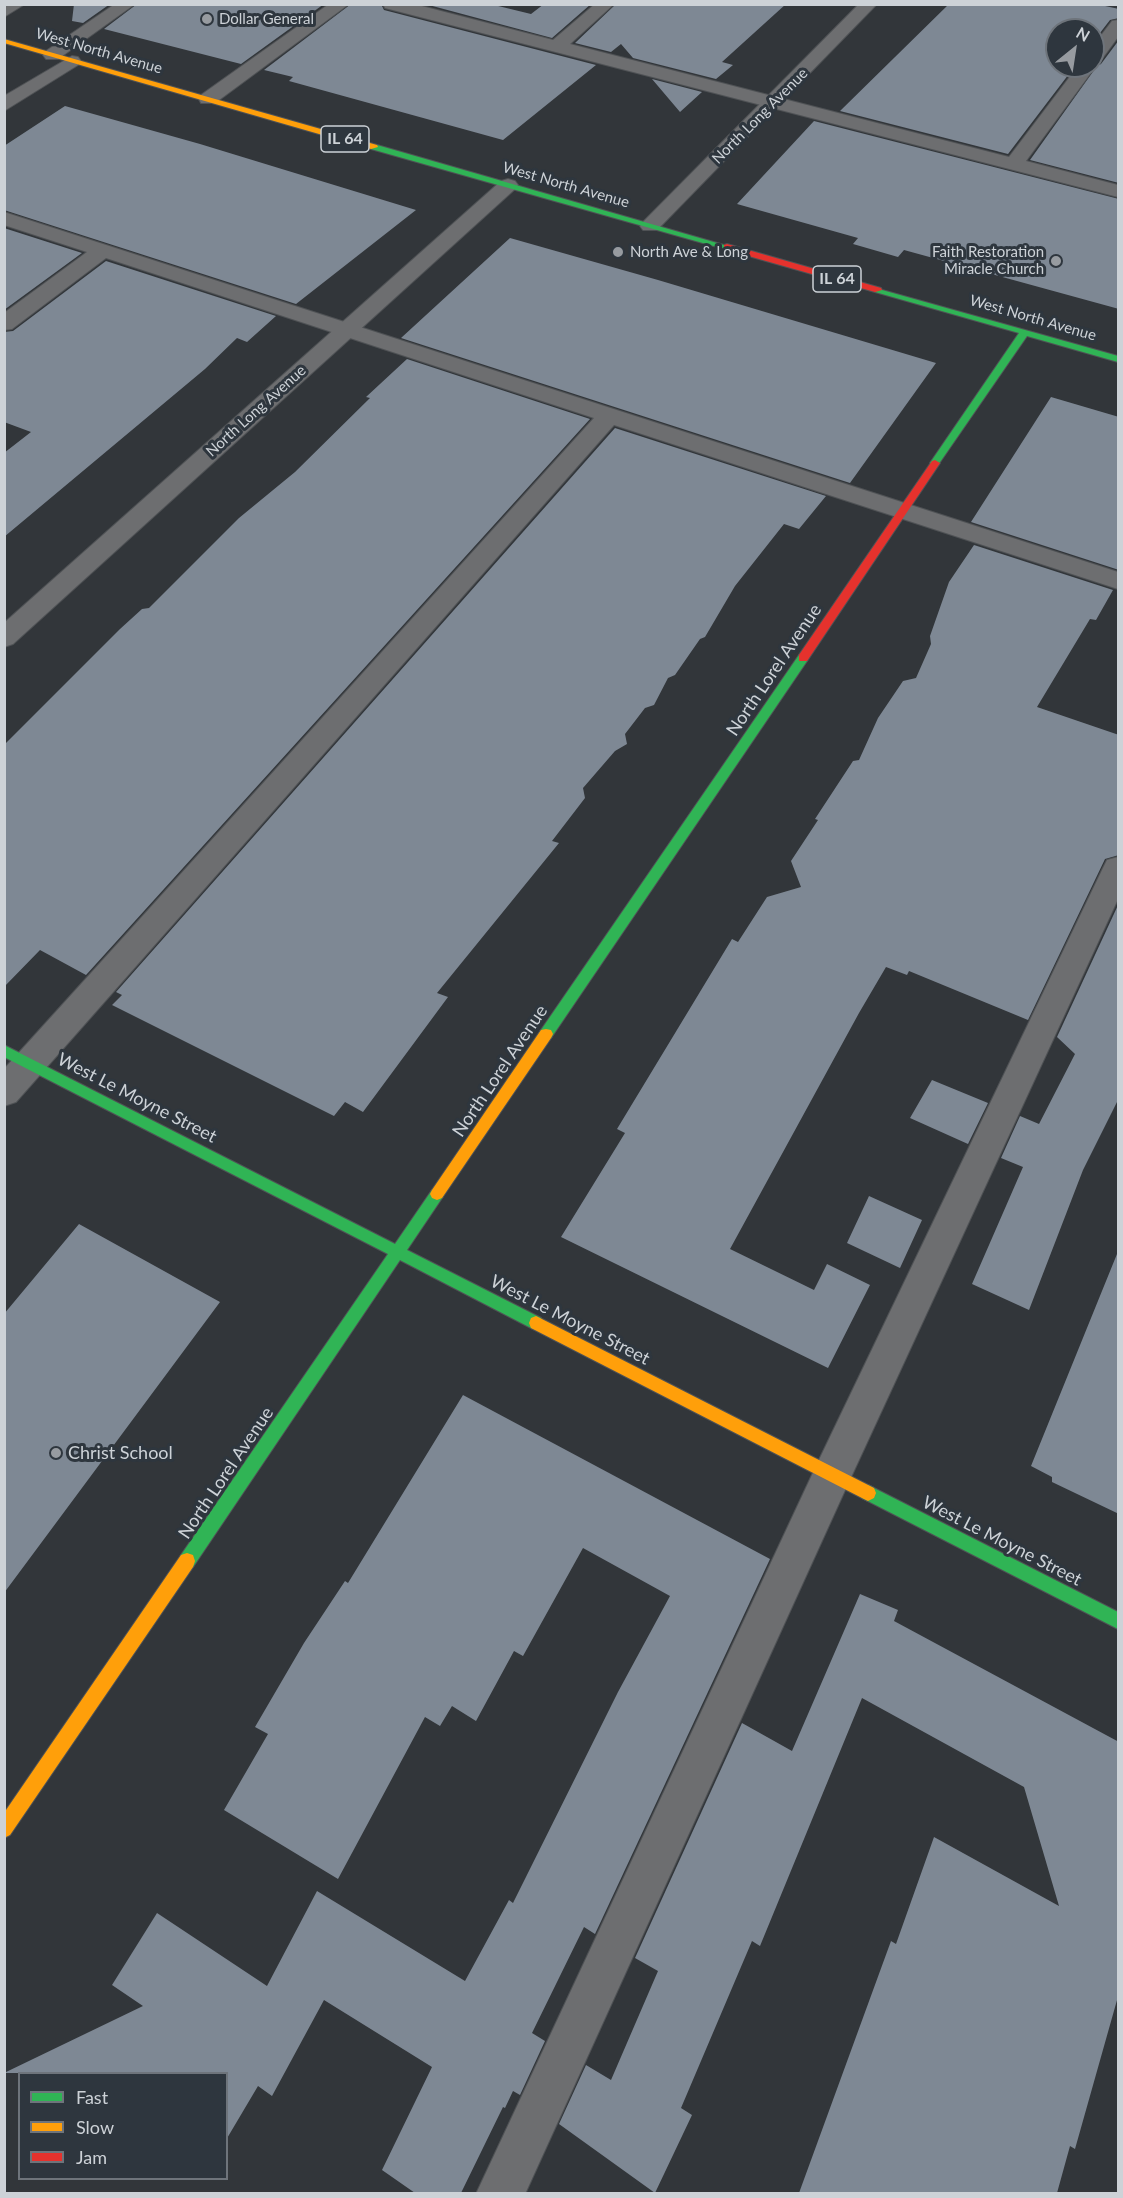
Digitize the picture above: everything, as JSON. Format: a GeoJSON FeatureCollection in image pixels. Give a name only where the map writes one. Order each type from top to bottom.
{"type":"FeatureCollection","features":[{"type":"Feature","properties":{"kind":"street"},"geometry":{"type":"LineString","coordinates":[[4,12],[17,4]]}},
{"type":"Feature","properties":{"kind":"street"},"geometry":{"type":"LineString","coordinates":[[52,55],[127,4]]}},
{"type":"Feature","properties":{"kind":"street"},"geometry":{"type":"LineString","coordinates":[[208,99],[341,4]]}},
{"type":"Feature","properties":{"kind":"street"},"geometry":{"type":"LineString","coordinates":[[391,4],[1119,191]]}},
{"type":"Feature","properties":{"kind":"street"},"geometry":{"type":"LineString","coordinates":[[556,47],[606,4]]}},
{"type":"Feature","properties":{"kind":"street","name":"North Long Avenue"},"geometry":{"type":"LineString","coordinates":[[651,226],[775,103],[869,4]]}},
{"type":"Feature","properties":{"kind":"street"},"geometry":{"type":"LineString","coordinates":[[1105,43],[1119,25]]}},
{"type":"Feature","properties":{"kind":"street","name":"West North Avenue"},"geometry":{"type":"LineString","coordinates":[[4,41],[1119,359]]}},
{"type":"Feature","properties":{"kind":"street"},"geometry":{"type":"LineString","coordinates":[[4,105],[72,61]]}},
{"type":"Feature","properties":{"kind":"street"},"geometry":{"type":"LineString","coordinates":[[1014,164],[1079,78]]}},
{"type":"Feature","properties":{"kind":"street","name":"North Long Avenue"},"geometry":{"type":"LineString","coordinates":[[4,638],[508,185]]}},
{"type":"Feature","properties":{"kind":"street"},"geometry":{"type":"LineString","coordinates":[[4,218],[1119,581]]}},
{"type":"Feature","properties":{"kind":"street"},"geometry":{"type":"LineString","coordinates":[[4,324],[103,250]]}},
{"type":"Feature","properties":{"kind":"street","name":"North Lorel Avenue"},"geometry":{"type":"LineString","coordinates":[[4,1829],[399,1253],[1024,333]]}},
{"type":"Feature","properties":{"kind":"street"},"geometry":{"type":"LineString","coordinates":[[4,1092],[610,415]]}},
{"type":"Feature","properties":{"kind":"street"},"geometry":{"type":"LineString","coordinates":[[500,2193],[832,1475],[1119,867]]}},
{"type":"Feature","properties":{"kind":"street","name":"West Le Moyne Street"},"geometry":{"type":"LineString","coordinates":[[4,1050],[1119,1621]]}},
{"type":"Feature","properties":{"kind":"building"},"geometry":{"type":"Polygon","coordinates":[[[74,4],[110,4],[83,23],[72,21],[74,4]]]}},
{"type":"Feature","properties":{"kind":"building","name":"Dollar General"},"geometry":{"type":"Polygon","coordinates":[[[137,4],[324,4],[241,64],[104,29],[137,4]]]}},
{"type":"Feature","properties":{"kind":"building"},"geometry":{"type":"Polygon","coordinates":[[[351,4],[381,4],[384,10],[596,65],[503,140],[289,81],[293,77],[264,70],[351,4]]]}},
{"type":"Feature","properties":{"kind":"building"},"geometry":{"type":"Polygon","coordinates":[[[425,4],[490,4],[531,14],[544,4],[591,4],[552,38],[425,4]]]}},
{"type":"Feature","properties":{"kind":"building"},"geometry":{"type":"Polygon","coordinates":[[[616,4],[786,4],[722,62],[733,65],[716,79],[633,58],[621,44],[611,52],[575,43],[616,4]]]}},
{"type":"Feature","properties":{"kind":"building"},"geometry":{"type":"Polygon","coordinates":[[[949,4],[1096,4],[1119,9],[1119,18],[1110,20],[1105,26],[1105,18],[1045,18],[1045,78],[1066,78],[1008,154],[840,111],[949,4]]]}},
{"type":"Feature","properties":{"kind":"building"},"geometry":{"type":"Polygon","coordinates":[[[1119,40],[1119,183],[1030,160],[1088,78],[1105,78],[1105,59],[1119,40]]]}},
{"type":"Feature","properties":{"kind":"building"},"geometry":{"type":"Polygon","coordinates":[[[652,79],[702,92],[680,112],[652,79]]]}},
{"type":"Feature","properties":{"kind":"building"},"geometry":{"type":"Polygon","coordinates":[[[65,106],[200,144],[416,210],[296,304],[4,210],[4,146],[65,106]]]}},
{"type":"Feature","properties":{"kind":"building"},"geometry":{"type":"Polygon","coordinates":[[[814,121],[1119,199],[1119,309],[904,250],[898,257],[853,244],[858,238],[737,204],[814,121]]]}},
{"type":"Feature","properties":{"kind":"building"},"geometry":{"type":"Polygon","coordinates":[[[4,228],[82,253],[4,310],[4,228]]]}},
{"type":"Feature","properties":{"kind":"building"},"geometry":{"type":"Polygon","coordinates":[[[510,238],[936,363],[850,483],[401,338],[510,238]]]}},
{"type":"Feature","properties":{"kind":"building"},"geometry":{"type":"Polygon","coordinates":[[[106,261],[276,316],[247,342],[237,338],[205,369],[4,537],[4,453],[31,432],[4,422],[4,332],[13,331],[106,261]]]}},
{"type":"Feature","properties":{"kind":"building"},"geometry":{"type":"Polygon","coordinates":[[[407,359],[590,419],[86,975],[40,950],[4,987],[4,745],[120,629],[142,609],[149,608],[239,518],[295,472],[370,398],[366,397],[407,359]]]}},
{"type":"Feature","properties":{"kind":"building"},"geometry":{"type":"Polygon","coordinates":[[[1051,397],[1119,417],[1119,570],[971,522],[1051,397]]]}},
{"type":"Feature","properties":{"kind":"building"},"geometry":{"type":"Polygon","coordinates":[[[615,428],[826,496],[799,529],[784,524],[735,586],[705,637],[700,639],[675,675],[668,678],[654,705],[645,708],[625,734],[627,744],[615,751],[583,788],[585,798],[552,841],[559,843],[437,993],[448,997],[363,1112],[345,1102],[334,1116],[112,1005],[122,995],[116,992],[615,428]]]}},
{"type":"Feature","properties":{"kind":"building"},"geometry":{"type":"Polygon","coordinates":[[[974,545],[1113,590],[1096,620],[1090,619],[1037,707],[1119,735],[1119,855],[1105,859],[1028,1020],[909,971],[907,975],[886,967],[859,1013],[730,1249],[814,1290],[827,1264],[870,1285],[828,1368],[561,1237],[625,1133],[617,1129],[732,939],[738,942],[767,897],[801,887],[791,861],[853,761],[859,760],[878,718],[903,681],[916,678],[931,644],[930,636],[949,582],[974,545]]]}},
{"type":"Feature","properties":{"kind":"building"},"geometry":{"type":"Polygon","coordinates":[[[1119,903],[1119,1098],[1083,1170],[1029,1310],[972,1284],[1023,1167],[1001,1158],[1020,1116],[1039,1124],[1075,1054],[1057,1037],[1119,903]]]}},
{"type":"Feature","properties":{"kind":"building"},"geometry":{"type":"Polygon","coordinates":[[[932,1080],[988,1103],[968,1144],[910,1118],[932,1080]]]}},
{"type":"Feature","properties":{"kind":"building"},"geometry":{"type":"Polygon","coordinates":[[[869,1196],[922,1220],[900,1268],[847,1243],[869,1196]]]}},
{"type":"Feature","properties":{"kind":"building","name":"Christ School"},"geometry":{"type":"Polygon","coordinates":[[[79,1224],[220,1302],[4,1593],[4,1314],[79,1224]]]}},
{"type":"Feature","properties":{"kind":"building"},"geometry":{"type":"Polygon","coordinates":[[[1117,1254],[1119,1255],[1119,1514],[1052,1482],[1052,1477],[1031,1466],[1117,1254]]]}},
{"type":"Feature","properties":{"kind":"building"},"geometry":{"type":"Polygon","coordinates":[[[463,1395],[770,1559],[595,1934],[584,1927],[532,2033],[545,2041],[520,2095],[513,2091],[505,2108],[503,2107],[461,2193],[415,2193],[382,2170],[432,2067],[324,2000],[272,2096],[258,2086],[228,2137],[228,2072],[4,2073],[143,2006],[112,1985],[157,1913],[267,1986],[317,1891],[465,1981],[509,1900],[513,1903],[618,1692],[670,1596],[583,1548],[523,1656],[514,1651],[476,1721],[452,1706],[440,1726],[425,1717],[338,1879],[224,1810],[268,1734],[255,1727],[304,1643],[345,1581],[348,1583],[463,1395]]]}},
{"type":"Feature","properties":{"kind":"building"},"geometry":{"type":"Polygon","coordinates":[[[860,1594],[898,1610],[894,1621],[1119,1742],[1119,1993],[1075,2149],[1070,2146],[1057,2193],[799,2193],[891,1941],[896,1944],[934,1837],[1059,1906],[1024,1787],[862,1698],[760,1946],[752,1941],[681,2108],[692,2115],[655,2193],[559,2124],[586,2065],[611,2080],[658,1971],[635,1958],[742,1723],[792,1751],[860,1594]]]}},
{"type":"Feature","properties":{"kind":"traffic: fast"},"geometry":{"type":"LineString","coordinates":[[374,147],[727,247]]}},
{"type":"Feature","properties":{"kind":"traffic: fast"},"geometry":{"type":"LineString","coordinates":[[878,290],[1118,359]]}},
{"type":"Feature","properties":{"kind":"traffic: fast"},"geometry":{"type":"LineString","coordinates":[[935,463],[1024,333]]}},
{"type":"Feature","properties":{"kind":"traffic: fast"},"geometry":{"type":"LineString","coordinates":[[546,1034],[803,658]]}},
{"type":"Feature","properties":{"kind":"traffic: fast"},"geometry":{"type":"LineString","coordinates":[[4,1050],[536,1323]]}},
{"type":"Feature","properties":{"kind":"traffic: fast"},"geometry":{"type":"LineString","coordinates":[[187,1561],[437,1194]]}},
{"type":"Feature","properties":{"kind":"traffic: fast"},"geometry":{"type":"LineString","coordinates":[[868,1493],[1118,1621]]}},
{"type":"Feature","properties":{"kind":"traffic: slow"},"geometry":{"type":"LineString","coordinates":[[4,41],[374,147]]}},
{"type":"Feature","properties":{"kind":"traffic: slow"},"geometry":{"type":"LineString","coordinates":[[437,1194],[546,1034]]}},
{"type":"Feature","properties":{"kind":"traffic: slow"},"geometry":{"type":"LineString","coordinates":[[536,1323],[868,1493]]}},
{"type":"Feature","properties":{"kind":"traffic: slow"},"geometry":{"type":"LineString","coordinates":[[4,1829],[187,1561]]}},
{"type":"Feature","properties":{"kind":"traffic: jam"},"geometry":{"type":"LineString","coordinates":[[727,247],[878,290]]}},
{"type":"Feature","properties":{"kind":"traffic: jam"},"geometry":{"type":"LineString","coordinates":[[803,658],[935,463]]}},
{"type":"Feature","properties":{"kind":"place","name":"Dollar General"},"geometry":{"type":"Point","coordinates":[207,19]}},
{"type":"Feature","properties":{"kind":"place","name":"North Ave & Long"},"geometry":{"type":"Point","coordinates":[618,252]}},
{"type":"Feature","properties":{"kind":"place","name":"Faith Restoration Miracle Church"},"geometry":{"type":"Point","coordinates":[1056,261]}},
{"type":"Feature","properties":{"kind":"place","name":"Christ School"},"geometry":{"type":"Point","coordinates":[56,1453]}}]}
